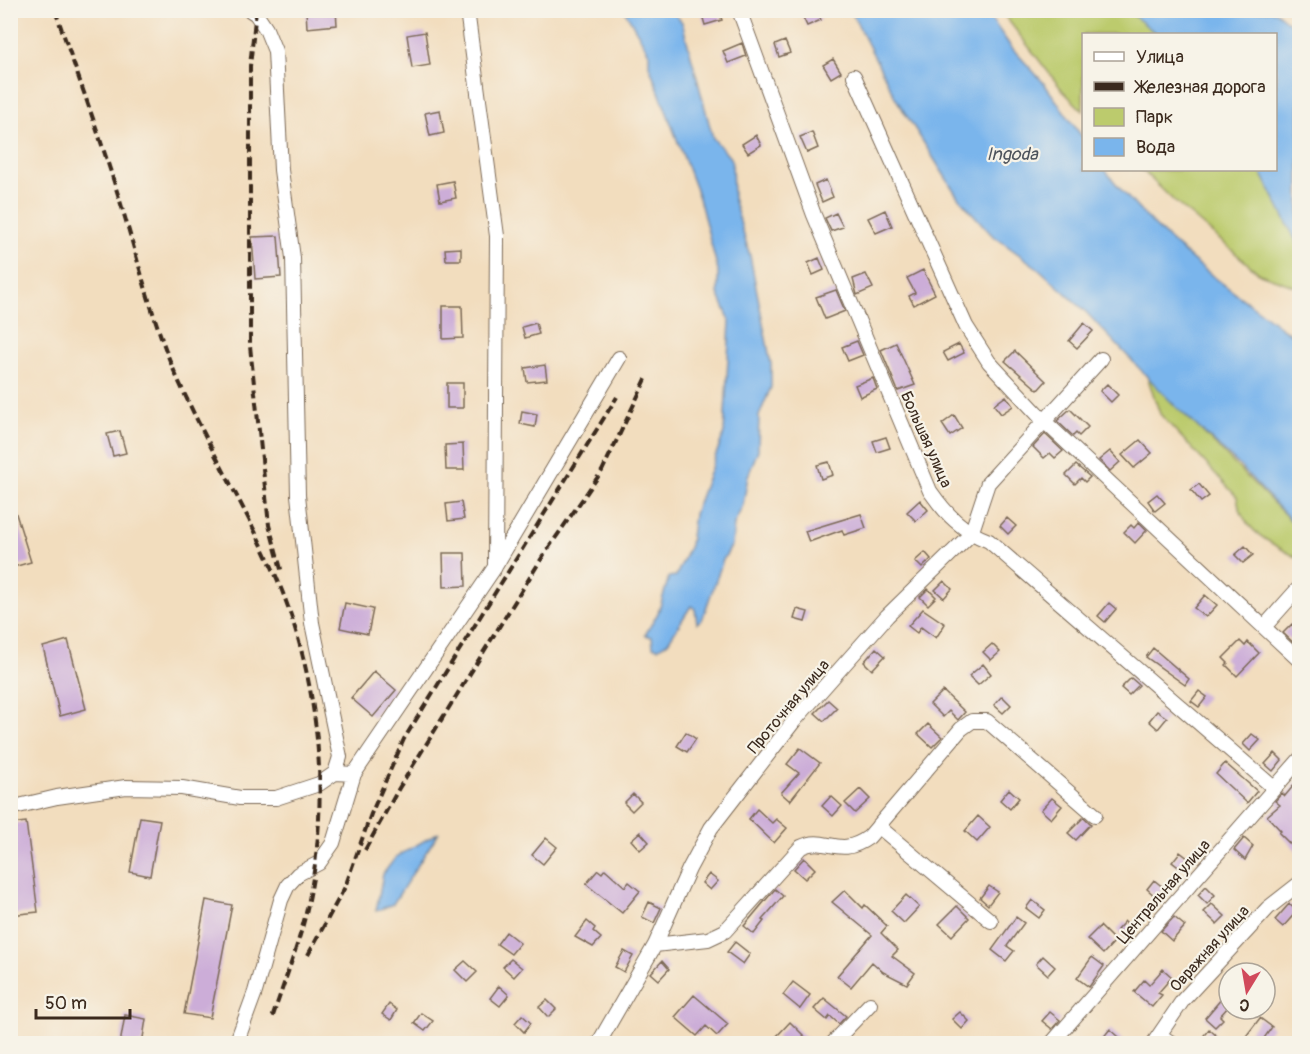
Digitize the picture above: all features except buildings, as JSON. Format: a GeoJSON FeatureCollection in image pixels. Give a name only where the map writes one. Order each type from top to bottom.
{"type":"FeatureCollection","features":[{"type":"Feature","properties":{"kind":"street"},"geometry":{"type":"LineString","coordinates":[[250,10],[256,14],[266,29],[275,51],[281,170],[293,258],[298,495],[312,623],[340,757],[335,773]]}},
{"type":"Feature","properties":{"kind":"street"},"geometry":{"type":"LineString","coordinates":[[466,10],[497,236],[495,567]]}},
{"type":"Feature","properties":{"kind":"street","name":"Большая улица"},"geometry":{"type":"LineString","coordinates":[[739,10],[814,215],[930,491],[947,514],[971,534],[989,541],[1274,788]]}},
{"type":"Feature","properties":{"kind":"street"},"geometry":{"type":"LineString","coordinates":[[854,76],[966,326],[989,362],[1045,422],[1299,661]]}},
{"type":"Feature","properties":{"kind":"street"},"geometry":{"type":"LineString","coordinates":[[236,1044],[255,992],[281,900],[288,885],[298,874],[318,863],[333,843],[354,774],[495,567],[619,358]]}},
{"type":"Feature","properties":{"kind":"street","name":"Проточная улица"},"geometry":{"type":"LineString","coordinates":[[598,1044],[655,945],[689,869],[718,819],[794,721],[871,634],[971,534],[988,483],[1101,360]]}},
{"type":"Feature","properties":{"kind":"street"},"geometry":{"type":"LineString","coordinates":[[1264,627],[1297,590]]}},
{"type":"Feature","properties":{"kind":"street"},"geometry":{"type":"LineString","coordinates":[[655,945],[708,939],[725,931],[801,846],[810,842],[843,849],[856,847],[878,826],[961,729],[980,719],[987,721],[1095,815]]}},
{"type":"Feature","properties":{"kind":"street","name":"Центральная улица"},"geometry":{"type":"LineString","coordinates":[[1051,1044],[1299,759]]}},
{"type":"Feature","properties":{"kind":"street"},"geometry":{"type":"LineString","coordinates":[[10,808],[57,797],[126,787],[182,788],[240,798],[276,798],[319,783],[335,773],[354,774]]}},
{"type":"Feature","properties":{"kind":"street"},"geometry":{"type":"LineString","coordinates":[[878,826],[991,921]]}},
{"type":"Feature","properties":{"kind":"street","name":"Овражная улица"},"geometry":{"type":"LineString","coordinates":[[1156,1039],[1183,1000],[1268,908],[1294,897],[1299,884]]}},
{"type":"Feature","properties":{"kind":"street"},"geometry":{"type":"LineString","coordinates":[[832,1044],[870,1004]]}},
{"type":"Feature","properties":{"kind":"street"},"geometry":{"type":"LineString","coordinates":[[1156,1039],[1173,1044]]}},
{"type":"Feature","properties":{"kind":"green space"},"geometry":{"type":"Polygon","coordinates":[[[1001,11],[1128,11],[1156,33],[1082,33],[1082,110],[1063,91],[1001,11]]]}},
{"type":"Feature","properties":{"kind":"green space"},"geometry":{"type":"Polygon","coordinates":[[[1143,171],[1236,171],[1245,173],[1246,171],[1261,171],[1299,247],[1299,288],[1260,274],[1174,201],[1143,171]]]}},
{"type":"Feature","properties":{"kind":"green space"},"geometry":{"type":"Polygon","coordinates":[[[1147,376],[1299,529],[1299,559],[1269,542],[1251,528],[1240,509],[1237,497],[1160,414],[1147,376]]]}},
{"type":"Feature","properties":{"kind":"water"},"geometry":{"type":"Polygon","coordinates":[[[625,11],[672,11],[682,22],[713,138],[732,160],[733,198],[750,256],[771,364],[771,387],[759,416],[758,450],[748,476],[743,505],[734,524],[732,545],[723,560],[702,620],[697,623],[695,609],[691,606],[668,642],[659,648],[653,647],[652,637],[645,635],[658,613],[669,577],[676,576],[690,545],[694,514],[724,433],[730,321],[718,293],[718,270],[699,198],[649,65],[649,53],[625,11]]]}},
{"type":"Feature","properties":{"kind":"water","name":"Ingoda"},"geometry":{"type":"Polygon","coordinates":[[[851,11],[986,11],[1011,47],[1043,82],[1082,137],[1082,171],[1106,171],[1121,190],[1176,246],[1237,295],[1299,338],[1299,529],[1239,465],[1175,406],[1084,310],[1039,269],[991,234],[958,197],[896,99],[851,11]]]}},
{"type":"Feature","properties":{"kind":"water"},"geometry":{"type":"Polygon","coordinates":[[[1128,11],[1275,11],[1299,31],[1299,247],[1261,171],[1277,171],[1277,33],[1156,33],[1128,11]]]}},
{"type":"Feature","properties":{"kind":"water"},"geometry":{"type":"Polygon","coordinates":[[[439,832],[393,904],[376,911],[383,874],[396,857],[439,832]]]}},
{"type":"Feature","properties":{"kind":"railway"},"geometry":{"type":"LineString","coordinates":[[55,10],[107,161],[163,344],[196,417],[272,567],[288,608],[311,695],[320,785],[314,874],[294,956],[272,1019]]}},
{"type":"Feature","properties":{"kind":"railway"},"geometry":{"type":"LineString","coordinates":[[256,10],[250,66],[250,346],[269,525],[282,573]]}},
{"type":"Feature","properties":{"kind":"railway"},"geometry":{"type":"LineString","coordinates":[[365,850],[399,788],[545,553],[602,471],[647,377]]}},
{"type":"Feature","properties":{"kind":"railway"},"geometry":{"type":"LineString","coordinates":[[308,955],[345,887],[371,814],[404,739],[617,397]]}}]}
